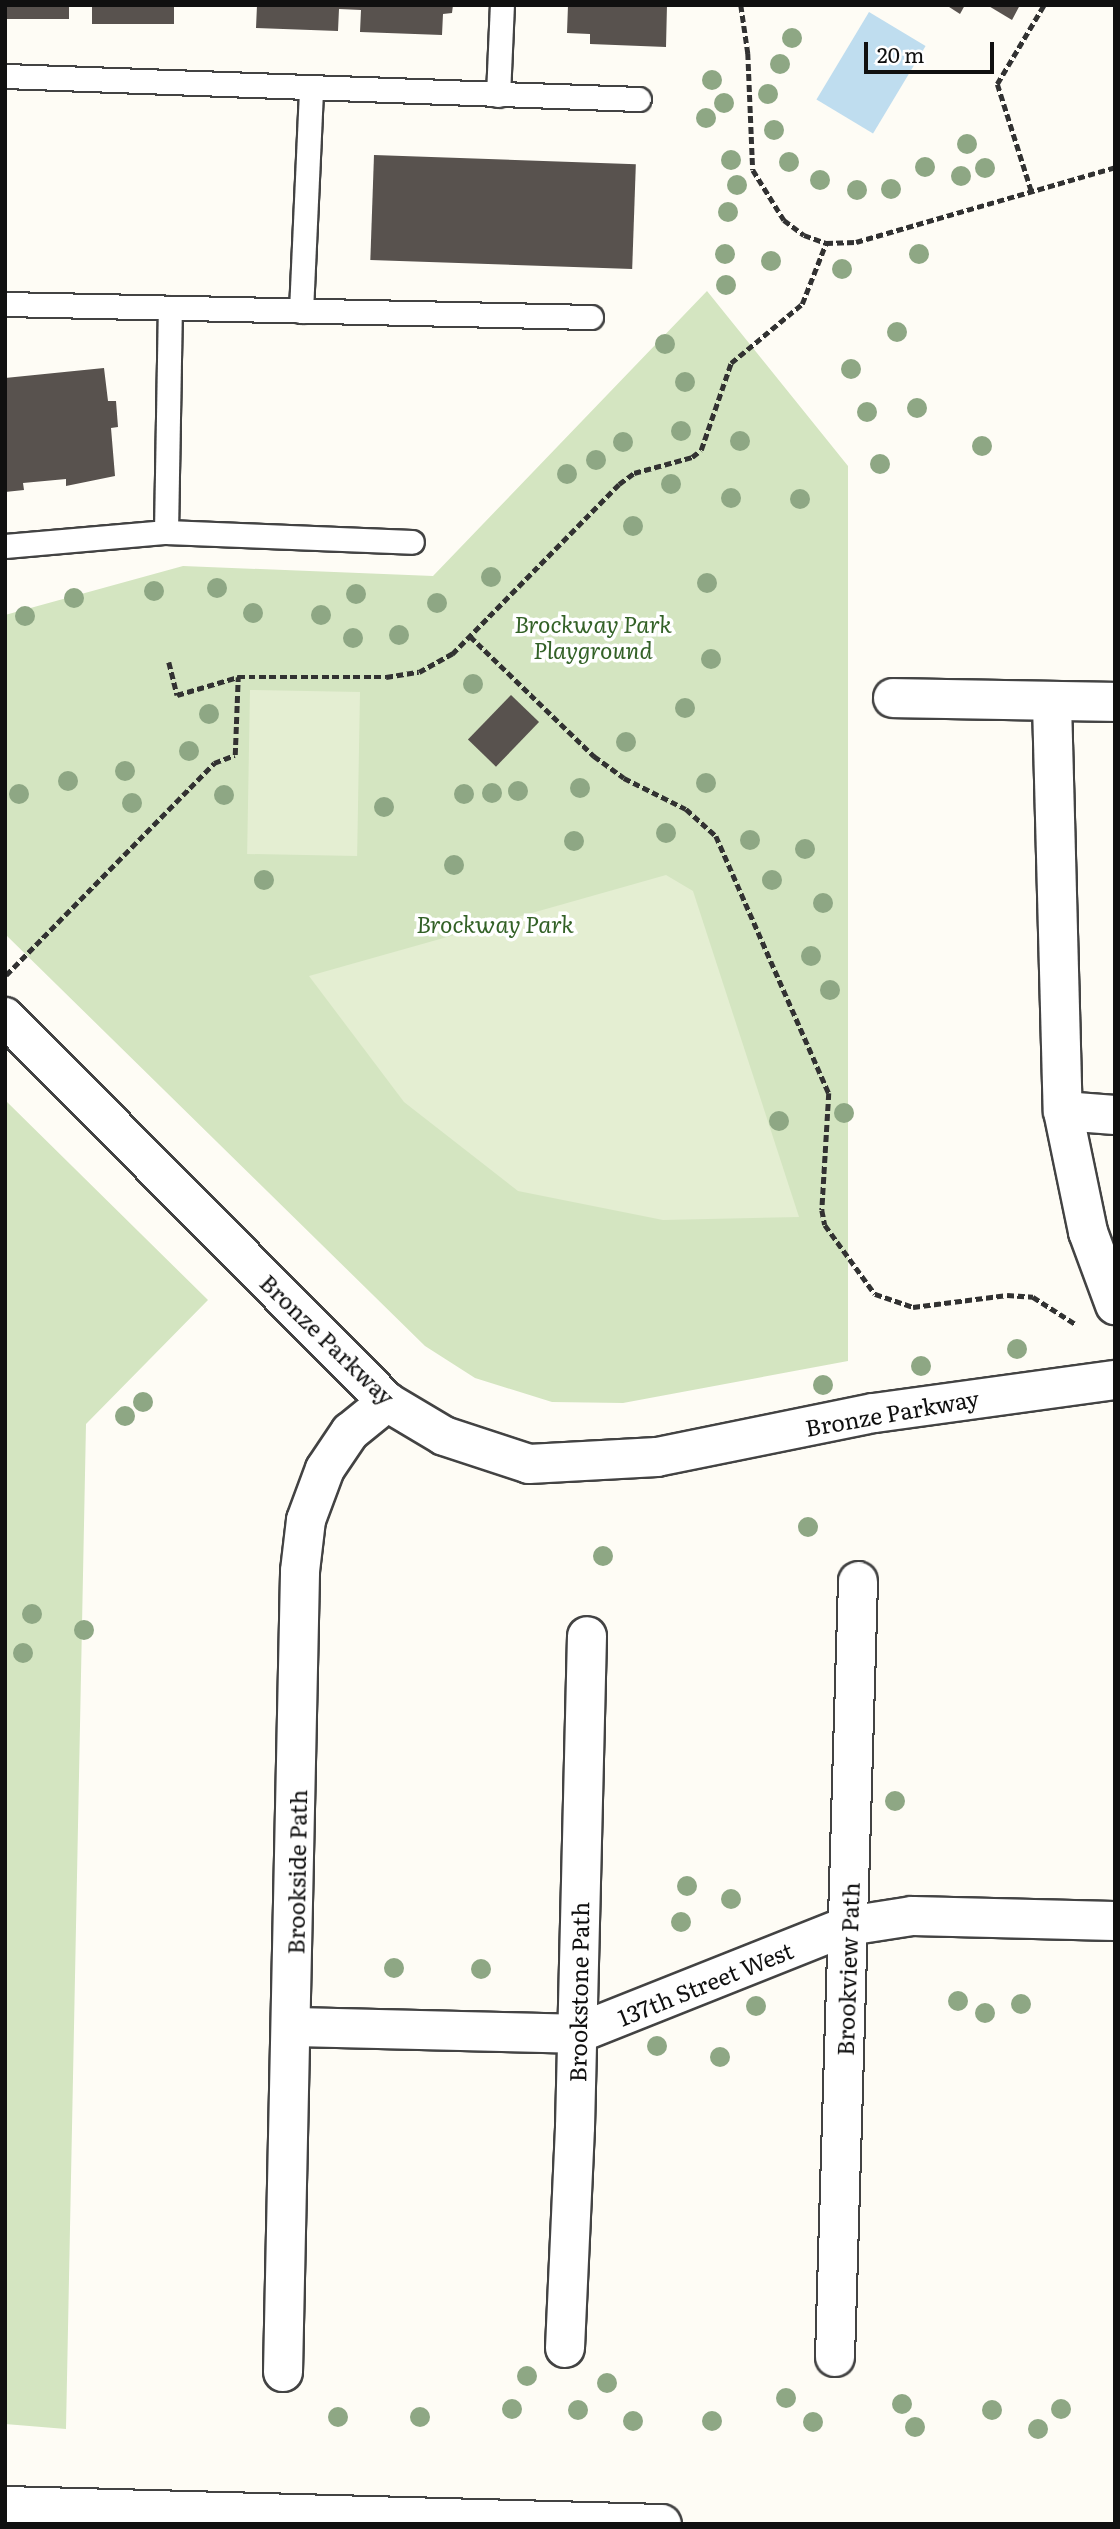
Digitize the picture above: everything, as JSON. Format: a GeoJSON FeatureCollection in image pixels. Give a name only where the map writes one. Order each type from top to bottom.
{"type":"FeatureCollection","features":[{"type":"Feature","properties":{"kind":"street"},"geometry":{"type":"LineString","coordinates":[[893,698],[1115,702]]}},
{"type":"Feature","properties":{"kind":"street"},"geometry":{"type":"LineString","coordinates":[[1052,702],[1063,1111],[1088,1232],[1115,1305]]}},
{"type":"Feature","properties":{"kind":"street","name":"Bronze Parkway"},"geometry":{"type":"LineString","coordinates":[[5,1017],[387,1402],[444,1436],[529,1464],[657,1457],[874,1413],[1115,1380]]}},
{"type":"Feature","properties":{"kind":"street"},"geometry":{"type":"LineString","coordinates":[[1063,1111],[1115,1115]]}},
{"type":"Feature","properties":{"kind":"street","name":"Brookside Path"},"geometry":{"type":"LineString","coordinates":[[283,2372],[294,2027],[300,1571],[306,1520],[325,1469],[350,1432],[387,1402]]}},
{"type":"Feature","properties":{"kind":"street","name":"Brookview Path"},"geometry":{"type":"LineString","coordinates":[[835,2357],[858,1581]]}},
{"type":"Feature","properties":{"kind":"street","name":"Brookstone Path"},"geometry":{"type":"LineString","coordinates":[[565,2348],[587,1636]]}},
{"type":"Feature","properties":{"kind":"street","name":"137th Street West"},"geometry":{"type":"LineString","coordinates":[[294,2027],[576,2034],[848,1926],[912,1916],[1115,1921]]}},
{"type":"Feature","properties":{"kind":"street"},"geometry":{"type":"LineString","coordinates":[[5,2506],[662,2524]]}},
{"type":"Feature","properties":{"kind":"lane"},"geometry":{"type":"LineString","coordinates":[[498,95],[502,5]]}},
{"type":"Feature","properties":{"kind":"lane"},"geometry":{"type":"LineString","coordinates":[[5,76],[639,99]]}},
{"type":"Feature","properties":{"kind":"lane"},"geometry":{"type":"LineString","coordinates":[[301,311],[311,88]]}},
{"type":"Feature","properties":{"kind":"lane"},"geometry":{"type":"LineString","coordinates":[[5,304],[591,317]]}},
{"type":"Feature","properties":{"kind":"lane"},"geometry":{"type":"LineString","coordinates":[[166,532],[170,308]]}},
{"type":"Feature","properties":{"kind":"lane"},"geometry":{"type":"LineString","coordinates":[[5,546],[166,532],[412,542]]}},
{"type":"Feature","properties":{"kind":"path"},"geometry":{"type":"LineString","coordinates":[[741,5],[748,53],[752,170],[784,220],[825,243],[856,242],[1115,167]]}},
{"type":"Feature","properties":{"kind":"path"},"geometry":{"type":"LineString","coordinates":[[1031,191],[997,84],[1044,5]]}},
{"type":"Feature","properties":{"kind":"path"},"geometry":{"type":"LineString","coordinates":[[169,662],[177,695],[237,677],[408,674],[436,664],[470,636],[619,484],[634,473],[692,457],[701,450],[731,363],[802,304],[825,243]]}},
{"type":"Feature","properties":{"kind":"path"},"geometry":{"type":"LineString","coordinates":[[470,636],[594,756],[624,778],[686,809],[716,836],[829,1093],[822,1210],[825,1225],[875,1294],[913,1307],[1007,1295],[1033,1297],[1077,1326]]}},
{"type":"Feature","properties":{"kind":"path"},"geometry":{"type":"LineString","coordinates":[[5,975],[214,763],[235,755],[237,677]]}},
{"type":"Feature","properties":{"kind":"green space","name":"Brockway Park"},"geometry":{"type":"Polygon","coordinates":[[[707,291],[848,466],[848,1361],[623,1403],[552,1402],[475,1378],[425,1346],[5,934],[5,615],[183,566],[433,576],[707,291]]]}},
{"type":"Feature","properties":{"kind":"green space"},"geometry":{"type":"Polygon","coordinates":[[[250,690],[360,692],[357,856],[247,854],[250,690]]]}},
{"type":"Feature","properties":{"kind":"green space"},"geometry":{"type":"Polygon","coordinates":[[[666,875],[693,891],[799,1217],[663,1220],[518,1191],[404,1102],[309,976],[666,875]]]}},
{"type":"Feature","properties":{"kind":"green space"},"geometry":{"type":"Polygon","coordinates":[[[5,1100],[208,1300],[86,1424],[66,2429],[5,2424],[5,1100]]]}},
{"type":"Feature","properties":{"kind":"water"},"geometry":{"type":"Polygon","coordinates":[[[869,12],[926,46],[873,133],[816,99],[869,12]]]}},
{"type":"Feature","properties":{"kind":"building"},"geometry":{"type":"Polygon","coordinates":[[[5,5],[69,5],[69,19],[5,19],[5,5]]]}},
{"type":"Feature","properties":{"kind":"building"},"geometry":{"type":"Polygon","coordinates":[[[92,5],[174,5],[174,24],[92,24],[92,5]]]}},
{"type":"Feature","properties":{"kind":"building"},"geometry":{"type":"Polygon","coordinates":[[[257,5],[453,5],[452,13],[443,14],[442,35],[360,32],[361,10],[339,9],[338,31],[256,28],[257,5]]]}},
{"type":"Feature","properties":{"kind":"building"},"geometry":{"type":"Polygon","coordinates":[[[568,5],[667,5],[666,47],[590,44],[590,34],[567,33],[568,5]]]}},
{"type":"Feature","properties":{"kind":"building"},"geometry":{"type":"Polygon","coordinates":[[[946,5],[965,5],[960,14],[946,5]]]}},
{"type":"Feature","properties":{"kind":"building"},"geometry":{"type":"Polygon","coordinates":[[[987,5],[1020,5],[1012,20],[987,5]]]}},
{"type":"Feature","properties":{"kind":"building"},"geometry":{"type":"Polygon","coordinates":[[[374,155],[636,164],[632,269],[370,260],[374,155]]]}},
{"type":"Feature","properties":{"kind":"building"},"geometry":{"type":"Polygon","coordinates":[[[104,368],[108,401],[116,401],[118,427],[111,428],[115,476],[66,486],[66,479],[23,483],[24,490],[5,492],[5,378],[104,368]]]}},
{"type":"Feature","properties":{"kind":"building"},"geometry":{"type":"Polygon","coordinates":[[[511,695],[539,722],[496,767],[468,740],[511,695]]]}},
{"type":"Feature","properties":{"kind":"park label","name":"Brockway Park Playground"},"geometry":{"type":"Point","coordinates":[593,636]}}]}
